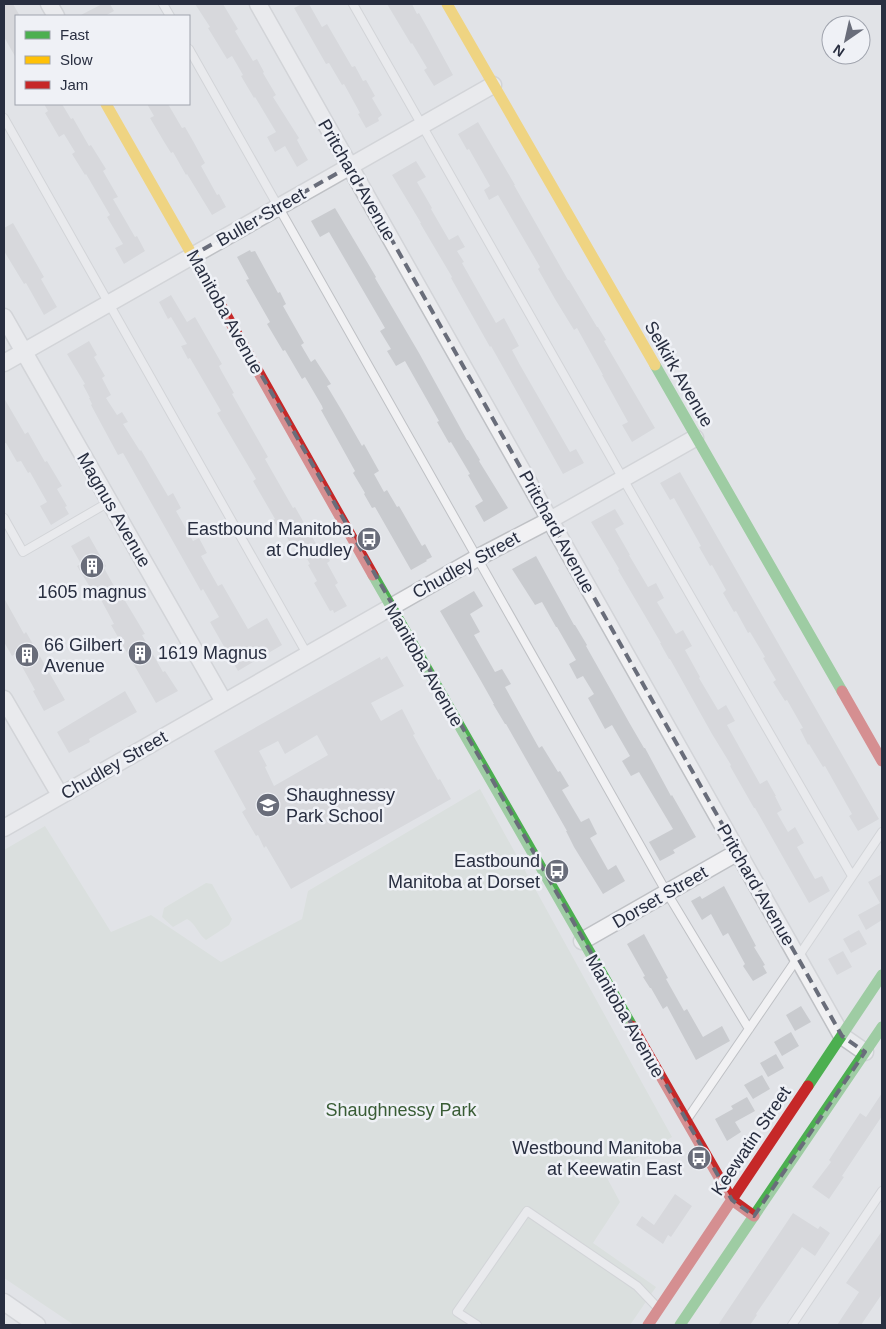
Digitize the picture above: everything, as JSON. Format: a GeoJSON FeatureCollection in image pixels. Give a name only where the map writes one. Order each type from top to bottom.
{"type":"FeatureCollection","features":[{"type":"Feature","properties":{"kind":"street"},"geometry":{"type":"LineString","coordinates":[[49,4],[55,15]]}},
{"type":"Feature","properties":{"kind":"street","name":"Pritchard Avenue"},"geometry":{"type":"LineString","coordinates":[[258,4],[842,1036],[865,1052]]}},
{"type":"Feature","properties":{"kind":"street","name":"Selkirk Avenue"},"geometry":{"type":"LineString","coordinates":[[446,4],[882,761]]}},
{"type":"Feature","properties":{"kind":"street","name":"Buller Street"},"geometry":{"type":"LineString","coordinates":[[4,363],[492,85]]}},
{"type":"Feature","properties":{"kind":"street","name":"Manitoba Avenue"},"geometry":{"type":"LineString","coordinates":[[107,105],[194,256],[391,607],[732,1200],[754,1216]]}},
{"type":"Feature","properties":{"kind":"street","name":"Magnus Avenue"},"geometry":{"type":"LineString","coordinates":[[4,317],[224,702]]}},
{"type":"Feature","properties":{"kind":"street","name":"Chudley Street"},"geometry":{"type":"LineString","coordinates":[[4,828],[477,558],[550,520],[695,438]]}},
{"type":"Feature","properties":{"kind":"street"},"geometry":{"type":"LineString","coordinates":[[4,699],[60,795]]}},
{"type":"Feature","properties":{"kind":"street","name":"Dorset Street"},"geometry":{"type":"LineString","coordinates":[[582,941],[738,852]]}},
{"type":"Feature","properties":{"kind":"street","name":"Keewatin Street"},"geometry":{"type":"LineString","coordinates":[[648,1325],[882,975]]}},
{"type":"Feature","properties":{"kind":"street"},"geometry":{"type":"LineString","coordinates":[[659,1309],[679,1325],[882,1027]]}},
{"type":"Feature","properties":{"kind":"street"},"geometry":{"type":"LineString","coordinates":[[4,1302],[37,1325]]}},
{"type":"Feature","properties":{"kind":"lane"},"geometry":{"type":"LineString","coordinates":[[163,4],[169,15]]}},
{"type":"Feature","properties":{"kind":"lane"},"geometry":{"type":"LineString","coordinates":[[354,4],[852,876]]}},
{"type":"Feature","properties":{"kind":"lane"},"geometry":{"type":"LineString","coordinates":[[190,52],[667,893],[749,1029]]}},
{"type":"Feature","properties":{"kind":"lane"},"geometry":{"type":"LineString","coordinates":[[4,118],[307,654]]}},
{"type":"Feature","properties":{"kind":"lane"},"geometry":{"type":"LineString","coordinates":[[4,518],[23,552],[109,502]]}},
{"type":"Feature","properties":{"kind":"lane"},"geometry":{"type":"LineString","coordinates":[[686,1121],[882,832]]}},
{"type":"Feature","properties":{"kind":"lane"},"geometry":{"type":"LineString","coordinates":[[792,1325],[882,1192]]}},
{"type":"Feature","properties":{"kind":"lane"},"geometry":{"type":"LineString","coordinates":[[477,1325],[457,1312],[527,1211],[637,1286],[659,1309]]}},
{"type":"Feature","properties":{"kind":"highlighted area"},"geometry":{"type":"Polygon","coordinates":[[[350,166],[842,1036],[865,1052],[754,1216],[732,1200],[193,255],[350,166]]]}},
{"type":"Feature","properties":{"kind":"green space","name":"Shaughnessy Park"},"geometry":{"type":"Polygon","coordinates":[[[480,789],[672,1137],[606,1176],[620,1202],[593,1243],[656,1287],[630,1325],[74,1325],[4,1278],[4,850],[45,826],[111,932],[151,915],[221,962],[302,919],[308,891],[480,789]]]}},
{"type":"Feature","properties":{"kind":"green space"},"geometry":{"type":"Polygon","coordinates":[[[206,883],[212,884],[232,919],[229,925],[206,940],[187,919],[173,927],[162,917],[164,908],[206,883]]]}},
{"type":"Feature","properties":{"kind":"building"},"geometry":{"type":"Polygon","coordinates":[[[4,4],[13,4],[19,15],[15,15],[15,56],[4,37],[4,4]]]}},
{"type":"Feature","properties":{"kind":"building"},"geometry":{"type":"Polygon","coordinates":[[[102,4],[110,4],[114,11],[107,15],[81,15],[102,4]]]}},
{"type":"Feature","properties":{"kind":"building"},"geometry":{"type":"Polygon","coordinates":[[[195,4],[223,4],[238,29],[235,31],[253,61],[257,59],[276,95],[273,97],[299,138],[297,140],[308,160],[297,167],[285,146],[275,152],[267,137],[276,132],[241,76],[243,75],[232,56],[227,59],[195,4]]]}},
{"type":"Feature","properties":{"kind":"building"},"geometry":{"type":"Polygon","coordinates":[[[302,4],[309,4],[322,27],[327,24],[352,67],[355,66],[363,81],[366,80],[375,96],[372,98],[382,115],[378,118],[379,121],[366,128],[344,84],[342,85],[329,63],[326,64],[294,8],[302,4]]]}},
{"type":"Feature","properties":{"kind":"building"},"geometry":{"type":"Polygon","coordinates":[[[387,4],[412,4],[417,14],[419,13],[453,75],[434,86],[424,70],[427,68],[387,4]]]}},
{"type":"Feature","properties":{"kind":"building"},"geometry":{"type":"Polygon","coordinates":[[[45,105],[63,105],[106,169],[103,171],[118,197],[113,199],[145,251],[124,264],[115,248],[123,244],[107,217],[110,215],[72,154],[75,152],[64,134],[59,137],[45,113],[48,111],[45,105]]]}},
{"type":"Feature","properties":{"kind":"building"},"geometry":{"type":"Polygon","coordinates":[[[148,105],[169,105],[182,128],[185,127],[193,141],[205,163],[201,166],[226,207],[212,215],[150,118],[154,116],[148,105]]]}},
{"type":"Feature","properties":{"kind":"building"},"geometry":{"type":"Polygon","coordinates":[[[478,122],[568,280],[606,340],[604,341],[655,428],[632,442],[622,425],[628,422],[577,328],[574,330],[555,299],[538,269],[540,267],[498,195],[489,200],[484,190],[490,186],[469,149],[467,150],[458,134],[478,122]]]}},
{"type":"Feature","properties":{"kind":"building"},"geometry":{"type":"Polygon","coordinates":[[[416,161],[426,177],[417,182],[431,209],[449,240],[458,235],[465,247],[457,251],[464,262],[462,263],[496,323],[504,318],[519,346],[512,350],[520,365],[570,452],[576,449],[584,463],[563,474],[392,175],[416,161]]]}},
{"type":"Feature","properties":{"kind":"building"},"geometry":{"type":"Polygon","coordinates":[[[335,208],[376,277],[479,461],[508,508],[484,522],[475,506],[483,501],[468,475],[470,474],[451,442],[449,443],[437,422],[439,421],[405,361],[396,366],[387,351],[391,349],[380,331],[385,328],[329,232],[320,237],[311,221],[335,208]]]}},
{"type":"Feature","properties":{"kind":"building"},"geometry":{"type":"Polygon","coordinates":[[[13,223],[44,277],[41,279],[57,307],[44,315],[26,283],[24,284],[4,251],[4,228],[13,223]]]}},
{"type":"Feature","properties":{"kind":"building"},"geometry":{"type":"Polygon","coordinates":[[[250,250],[251,252],[255,251],[278,293],[280,292],[286,304],[283,306],[304,343],[301,345],[311,362],[315,359],[331,384],[327,386],[379,471],[374,474],[384,492],[387,490],[397,507],[399,506],[422,546],[425,544],[432,557],[411,570],[375,507],[372,508],[364,494],[353,473],[355,471],[321,410],[323,409],[322,406],[305,377],[302,379],[267,324],[270,322],[246,280],[249,279],[237,257],[250,250]]]}},
{"type":"Feature","properties":{"kind":"building"},"geometry":{"type":"Polygon","coordinates":[[[171,295],[187,322],[195,317],[222,364],[219,366],[234,393],[232,394],[268,457],[265,459],[319,549],[322,547],[330,561],[327,563],[338,583],[335,585],[347,606],[334,613],[333,610],[330,611],[314,583],[317,581],[298,543],[292,546],[284,532],[281,533],[273,520],[275,519],[253,481],[256,479],[217,413],[221,411],[181,346],[187,344],[171,317],[168,319],[159,302],[171,295]]]}},
{"type":"Feature","properties":{"kind":"building"},"geometry":{"type":"Polygon","coordinates":[[[89,341],[97,355],[94,357],[105,376],[102,378],[111,395],[106,398],[117,415],[122,412],[128,422],[123,424],[168,496],[173,493],[181,508],[176,511],[193,541],[199,538],[207,553],[201,556],[218,586],[222,584],[248,629],[267,618],[282,645],[238,671],[210,622],[219,617],[203,589],[201,591],[123,453],[118,455],[91,405],[90,398],[83,385],[85,384],[67,354],[89,341]]]}},
{"type":"Feature","properties":{"kind":"building"},"geometry":{"type":"Polygon","coordinates":[[[4,398],[25,434],[28,432],[45,462],[47,461],[62,486],[57,489],[67,506],[65,507],[69,514],[51,525],[40,506],[47,502],[30,472],[28,473],[21,461],[17,462],[6,443],[4,443],[4,398]]]}},
{"type":"Feature","properties":{"kind":"building"},"geometry":{"type":"Polygon","coordinates":[[[680,472],[879,819],[858,831],[849,816],[852,814],[825,766],[823,767],[808,745],[800,729],[803,728],[787,700],[785,701],[773,682],[776,680],[763,658],[765,657],[723,593],[726,590],[699,547],[701,546],[674,498],[670,500],[660,483],[680,472]]]}},
{"type":"Feature","properties":{"kind":"building"},"geometry":{"type":"Polygon","coordinates":[[[615,509],[624,524],[615,529],[629,555],[648,587],[656,583],[664,598],[657,602],[676,634],[683,630],[692,646],[685,650],[699,678],[718,710],[726,705],[735,721],[727,725],[760,784],[767,780],[782,810],[777,813],[788,832],[795,827],[804,843],[797,847],[815,879],[822,876],[830,891],[809,903],[591,522],[615,509]]]}},
{"type":"Feature","properties":{"kind":"building","name":"1619 Magnus"},"geometry":{"type":"Polygon","coordinates":[[[89,536],[106,566],[104,568],[119,595],[121,594],[145,634],[142,635],[163,672],[165,671],[178,691],[156,703],[111,625],[114,624],[99,596],[96,597],[77,566],[81,564],[71,546],[89,536]]]}},
{"type":"Feature","properties":{"kind":"building"},"geometry":{"type":"Polygon","coordinates":[[[536,556],[696,837],[673,850],[675,853],[660,861],[649,842],[673,829],[639,772],[631,776],[622,761],[630,756],[612,725],[605,729],[588,698],[594,694],[583,676],[577,679],[569,664],[576,660],[542,602],[535,605],[512,569],[536,556]]]}},
{"type":"Feature","properties":{"kind":"building"},"geometry":{"type":"Polygon","coordinates":[[[474,591],[483,606],[470,614],[480,632],[474,635],[495,672],[502,669],[511,684],[505,687],[539,748],[542,746],[569,786],[562,790],[581,822],[589,818],[597,834],[590,838],[608,870],[616,865],[625,881],[603,894],[574,847],[567,831],[440,611],[474,591]]]}},
{"type":"Feature","properties":{"kind":"building","name":"66 Gilbert Avenue"},"geometry":{"type":"Polygon","coordinates":[[[4,598],[65,700],[44,711],[33,691],[35,690],[15,654],[12,656],[4,642],[4,598]]]}},
{"type":"Feature","properties":{"kind":"building"},"geometry":{"type":"Polygon","coordinates":[[[387,656],[404,686],[371,703],[381,721],[402,709],[415,734],[413,735],[451,799],[291,889],[266,846],[264,848],[258,835],[256,836],[242,812],[246,809],[214,751],[380,657],[381,660],[387,656]],[[317,735],[285,754],[278,741],[259,751],[274,786],[328,755],[317,735]]]}},
{"type":"Feature","properties":{"kind":"building"},"geometry":{"type":"Polygon","coordinates":[[[125,691],[137,712],[89,739],[90,742],[69,753],[57,732],[125,691]]]}},
{"type":"Feature","properties":{"kind":"building"},"geometry":{"type":"Polygon","coordinates":[[[882,874],[882,920],[866,930],[858,915],[880,903],[868,882],[882,874]]]}},
{"type":"Feature","properties":{"kind":"building"},"geometry":{"type":"Polygon","coordinates":[[[724,886],[765,965],[763,966],[767,973],[753,981],[743,966],[745,964],[728,933],[723,936],[711,914],[702,920],[691,901],[700,896],[702,899],[724,886]]]}},
{"type":"Feature","properties":{"kind":"building"},"geometry":{"type":"Polygon","coordinates":[[[859,930],[867,944],[851,953],[843,939],[859,930]]]}},
{"type":"Feature","properties":{"kind":"building"},"geometry":{"type":"Polygon","coordinates":[[[644,934],[684,1011],[687,1009],[703,1037],[722,1026],[730,1041],[696,1060],[667,1006],[663,1009],[643,977],[645,976],[627,944],[644,934]]]}},
{"type":"Feature","properties":{"kind":"building"},"geometry":{"type":"Polygon","coordinates":[[[843,951],[852,967],[837,975],[828,959],[843,951]]]}},
{"type":"Feature","properties":{"kind":"building"},"geometry":{"type":"Polygon","coordinates":[[[801,1006],[811,1022],[795,1031],[786,1015],[801,1006]]]}},
{"type":"Feature","properties":{"kind":"building"},"geometry":{"type":"Polygon","coordinates":[[[791,1032],[799,1046],[782,1056],[774,1042],[791,1032]]]}},
{"type":"Feature","properties":{"kind":"building"},"geometry":{"type":"Polygon","coordinates":[[[776,1054],[784,1068],[768,1077],[760,1063],[776,1054]]]}},
{"type":"Feature","properties":{"kind":"building"},"geometry":{"type":"Polygon","coordinates":[[[762,1075],[770,1089],[753,1099],[744,1085],[762,1075]]]}},
{"type":"Feature","properties":{"kind":"building"},"geometry":{"type":"Polygon","coordinates":[[[882,1093],[882,1116],[829,1199],[812,1187],[831,1162],[829,1160],[860,1113],[866,1117],[882,1093]]]}},
{"type":"Feature","properties":{"kind":"building"},"geometry":{"type":"Polygon","coordinates":[[[747,1097],[755,1111],[735,1122],[741,1132],[727,1141],[715,1119],[733,1109],[731,1106],[747,1097]]]}},
{"type":"Feature","properties":{"kind":"building"},"geometry":{"type":"Polygon","coordinates":[[[675,1194],[692,1206],[671,1237],[668,1235],[663,1244],[636,1225],[642,1216],[654,1225],[675,1194]]]}},
{"type":"Feature","properties":{"kind":"building"},"geometry":{"type":"Polygon","coordinates":[[[793,1213],[818,1229],[820,1226],[830,1233],[815,1256],[802,1247],[750,1325],[718,1325],[793,1213]]]}},
{"type":"Feature","properties":{"kind":"building"},"geometry":{"type":"Polygon","coordinates":[[[882,1231],[882,1294],[861,1325],[837,1325],[859,1292],[846,1283],[882,1231]]]}},
{"type":"Feature","properties":{"kind":"traffic: fast"},"geometry":{"type":"LineString","coordinates":[[655,365],[842,691]]}},
{"type":"Feature","properties":{"kind":"traffic: fast"},"geometry":{"type":"LineString","coordinates":[[373,575],[632,1026]]}},
{"type":"Feature","properties":{"kind":"traffic: fast"},"geometry":{"type":"LineString","coordinates":[[808,1086],[882,975]]}},
{"type":"Feature","properties":{"kind":"traffic: fast"},"geometry":{"type":"LineString","coordinates":[[680,1325],[882,1027]]}},
{"type":"Feature","properties":{"kind":"traffic: slow"},"geometry":{"type":"LineString","coordinates":[[447,4],[655,365]]}},
{"type":"Feature","properties":{"kind":"traffic: slow"},"geometry":{"type":"LineString","coordinates":[[107,105],[207,281]]}},
{"type":"Feature","properties":{"kind":"traffic: jam"},"geometry":{"type":"LineString","coordinates":[[207,281],[373,575]]}},
{"type":"Feature","properties":{"kind":"traffic: jam"},"geometry":{"type":"LineString","coordinates":[[842,691],[882,761]]}},
{"type":"Feature","properties":{"kind":"traffic: jam"},"geometry":{"type":"LineString","coordinates":[[632,1026],[732,1200],[754,1216]]}},
{"type":"Feature","properties":{"kind":"traffic: jam"},"geometry":{"type":"LineString","coordinates":[[648,1325],[808,1086]]}},
{"type":"Feature","properties":{"kind":"place","name":"Eastbound Manitoba at Chudley"},"geometry":{"type":"Point","coordinates":[369,539]}},
{"type":"Feature","properties":{"kind":"place","name":"1605 magnus"},"geometry":{"type":"Point","coordinates":[92,566]}},
{"type":"Feature","properties":{"kind":"place","name":"1619 Magnus"},"geometry":{"type":"Point","coordinates":[140,653]}},
{"type":"Feature","properties":{"kind":"place","name":"66 Gilbert Avenue"},"geometry":{"type":"Point","coordinates":[27,655]}},
{"type":"Feature","properties":{"kind":"place","name":"Shaughnessy Park School"},"geometry":{"type":"Point","coordinates":[268,805]}},
{"type":"Feature","properties":{"kind":"place","name":"Eastbound Manitoba at Dorset"},"geometry":{"type":"Point","coordinates":[557,871]}},
{"type":"Feature","properties":{"kind":"place","name":"Westbound Manitoba at Keewatin East"},"geometry":{"type":"Point","coordinates":[699,1158]}}]}
